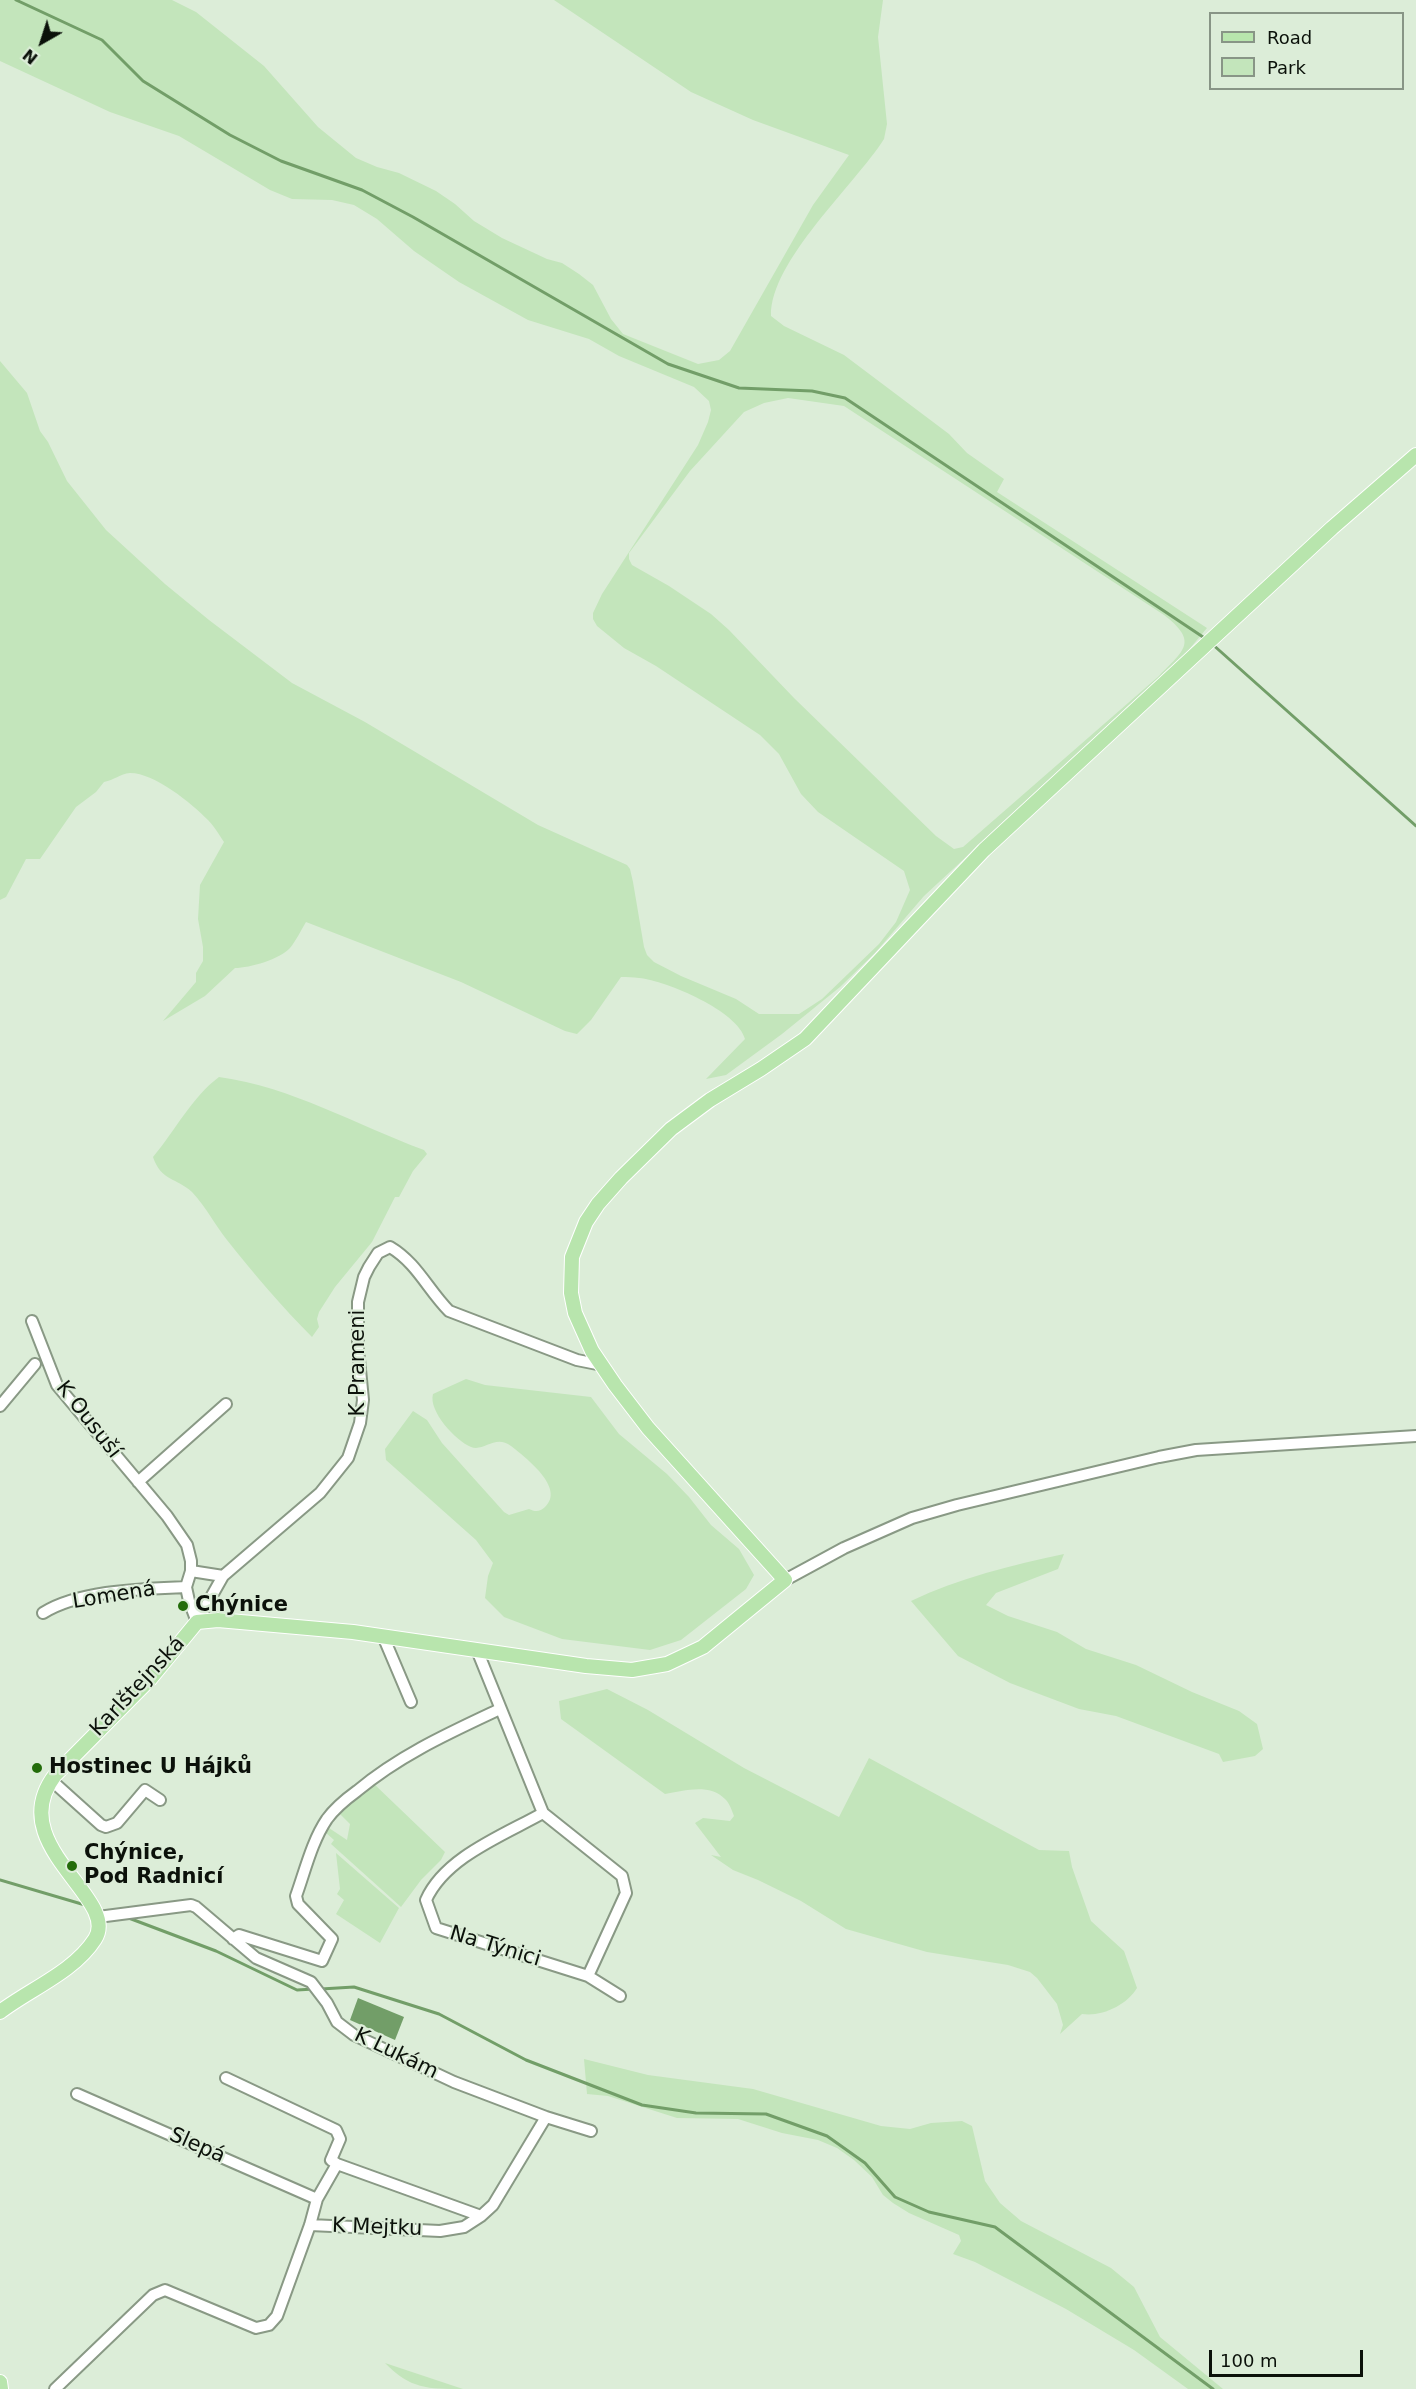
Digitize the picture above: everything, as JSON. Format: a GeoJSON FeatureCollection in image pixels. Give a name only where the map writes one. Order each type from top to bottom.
{"type":"FeatureCollection","features":[{"type":"Feature","properties":{"kind":"main road"},"geometry":{"type":"LineString","coordinates":[[785,1580],[648,1428],[592,1350],[575,1313],[571,1293],[572,1257],[586,1222],[605,1195],[671,1129],[710,1100],[805,1039],[1000,835],[1332,528],[1416,455]]}},
{"type":"Feature","properties":{"kind":"main road","name":"Karlštejnská"},"geometry":{"type":"LineString","coordinates":[[98,1917],[91,1903],[57,1856],[42,1825],[40,1810],[42,1798],[51,1780],[151,1678],[197,1622],[218,1620],[383,1636],[586,1666],[622,1670],[640,1669],[667,1664],[703,1647],[785,1580]]}},
{"type":"Feature","properties":{"kind":"main road"},"geometry":{"type":"LineString","coordinates":[[0,2012],[58,1973],[84,1951],[98,1932],[98,1917]]}},
{"type":"Feature","properties":{"kind":"main road"},"geometry":{"type":"LineString","coordinates":[[0,2382],[1,2389]]}},
{"type":"Feature","properties":{"kind":"street","name":"K Prameni"},"geometry":{"type":"LineString","coordinates":[[223,1576],[320,1494],[348,1458],[360,1423],[363,1400],[358,1349],[358,1302],[364,1277],[378,1253],[390,1247],[401,1254],[421,1273],[440,1302],[449,1311],[577,1360],[602,1365]]}},
{"type":"Feature","properties":{"kind":"street","name":"K Ousuší"},"geometry":{"type":"LineString","coordinates":[[32,1321],[57,1385],[167,1516],[187,1545],[191,1571]]}},
{"type":"Feature","properties":{"kind":"street"},"geometry":{"type":"LineString","coordinates":[[0,1406],[34,1364]]}},
{"type":"Feature","properties":{"kind":"street"},"geometry":{"type":"LineString","coordinates":[[138,1482],[226,1404]]}},
{"type":"Feature","properties":{"kind":"street"},"geometry":{"type":"LineString","coordinates":[[785,1580],[844,1548],[912,1518],[957,1505],[1159,1457],[1196,1450],[1416,1436]]}},
{"type":"Feature","properties":{"kind":"street"},"geometry":{"type":"LineString","coordinates":[[191,1571],[223,1576],[197,1622],[186,1587],[191,1571]]}},
{"type":"Feature","properties":{"kind":"street","name":"Lomená"},"geometry":{"type":"LineString","coordinates":[[43,1613],[54,1606],[96,1595],[129,1590],[186,1587]]}},
{"type":"Feature","properties":{"kind":"street"},"geometry":{"type":"LineString","coordinates":[[383,1636],[411,1701]]}},
{"type":"Feature","properties":{"kind":"street"},"geometry":{"type":"LineString","coordinates":[[477,1650],[543,1813],[622,1876],[626,1893],[588,1976]]}},
{"type":"Feature","properties":{"kind":"street"},"geometry":{"type":"LineString","coordinates":[[233,1939],[239,1935],[322,1961],[332,1939],[298,1905],[296,1896],[319,1832],[328,1818],[338,1806],[372,1779],[423,1745],[500,1709]]}},
{"type":"Feature","properties":{"kind":"street"},"geometry":{"type":"LineString","coordinates":[[51,1780],[100,1825],[106,1827],[117,1823],[144,1790],[160,1800]]}},
{"type":"Feature","properties":{"kind":"street","name":"Na Týnici"},"geometry":{"type":"LineString","coordinates":[[543,1813],[456,1862],[432,1886],[426,1900],[436,1928],[588,1976],[620,1996]]}},
{"type":"Feature","properties":{"kind":"street","name":"K Lukám"},"geometry":{"type":"LineString","coordinates":[[98,1917],[191,1905],[256,1958],[311,1982],[327,2003],[337,2022],[354,2035],[454,2082],[546,2117],[591,2131]]}},
{"type":"Feature","properties":{"kind":"street"},"geometry":{"type":"LineString","coordinates":[[226,2078],[336,2130],[340,2139],[331,2160],[337,2164]]}},
{"type":"Feature","properties":{"kind":"street","name":"Slepá"},"geometry":{"type":"LineString","coordinates":[[77,2094],[317,2199]]}},
{"type":"Feature","properties":{"kind":"street","name":"K Mejtku"},"geometry":{"type":"LineString","coordinates":[[481,2216],[337,2164],[317,2199],[310,2225],[440,2230],[464,2227],[481,2216],[493,2205],[546,2117]]}},
{"type":"Feature","properties":{"kind":"street"},"geometry":{"type":"LineString","coordinates":[[55,2389],[153,2295],[165,2290],[256,2328],[269,2325],[277,2316],[310,2225]]}},
{"type":"Feature","properties":{"kind":"green space"},"geometry":{"type":"Polygon","coordinates":[[[0,0],[172,0],[196,12],[264,66],[318,127],[356,158],[399,173],[436,191],[474,221],[502,238],[547,259],[562,263],[593,285],[611,319],[623,334],[698,364],[719,360],[730,351],[813,205],[849,155],[753,120],[691,92],[554,0],[883,0],[878,37],[887,124],[884,139],[798,248],[774,295],[771,316],[784,326],[844,355],[949,434],[967,453],[1004,479],[997,492],[1207,628],[1186,653],[924,896],[875,953],[840,987],[726,1075],[706,1079],[745,1039],[740,1028],[716,1008],[683,991],[651,980],[621,977],[591,1020],[577,1034],[565,1031],[461,982],[306,922],[285,952],[264,962],[235,968],[205,996],[163,1021],[196,982],[196,973],[203,961],[198,919],[200,885],[224,842],[215,828],[192,805],[161,783],[140,774],[130,773],[104,782],[96,792],[76,807],[40,859],[26,859],[6,897],[0,900],[0,361],[27,393],[40,431],[48,442],[67,481],[106,530],[165,584],[209,620],[292,683],[365,722],[538,825],[627,865],[633,882],[644,947],[647,955],[654,962],[736,999],[759,1014],[799,1014],[822,999],[879,944],[896,922],[910,890],[904,871],[818,812],[801,794],[779,754],[760,735],[656,666],[624,648],[597,626],[593,619],[593,613],[602,594],[698,445],[711,410],[709,401],[694,387],[619,356],[589,339],[528,320],[459,282],[414,251],[377,219],[354,205],[332,200],[292,199],[270,190],[179,136],[110,112],[0,61],[0,0]],[[788,398],[764,403],[744,412],[690,471],[629,553],[629,559],[632,565],[711,614],[936,836],[954,849],[963,847],[1159,676],[1181,652],[1184,639],[1182,632],[1164,615],[844,406],[788,398]]]}},
{"type":"Feature","properties":{"kind":"green space"},"geometry":{"type":"Polygon","coordinates":[[[219,1077],[246,1082],[298,1098],[424,1150],[427,1154],[413,1171],[399,1197],[395,1197],[372,1242],[335,1287],[319,1312],[317,1319],[319,1327],[312,1337],[247,1265],[192,1192],[160,1171],[153,1157],[200,1094],[219,1077]]]}},
{"type":"Feature","properties":{"kind":"green space"},"geometry":{"type":"Polygon","coordinates":[[[466,1379],[485,1385],[591,1397],[619,1434],[667,1474],[711,1525],[739,1549],[754,1575],[746,1589],[681,1640],[650,1650],[562,1639],[504,1617],[485,1598],[488,1576],[493,1563],[476,1540],[386,1460],[385,1449],[413,1411],[427,1420],[442,1443],[504,1512],[509,1515],[529,1509],[539,1511],[545,1507],[550,1499],[551,1491],[547,1482],[533,1465],[511,1446],[495,1442],[476,1448],[471,1447],[458,1439],[439,1417],[435,1409],[433,1394],[466,1379]]]}},
{"type":"Feature","properties":{"kind":"green space"},"geometry":{"type":"Polygon","coordinates":[[[1064,1554],[1058,1569],[996,1593],[986,1605],[1008,1616],[1057,1632],[1086,1649],[1136,1665],[1192,1692],[1239,1711],[1257,1724],[1263,1749],[1255,1756],[1223,1762],[1219,1754],[1116,1716],[1079,1709],[1010,1683],[958,1656],[911,1601],[986,1573],[1064,1554]]]}},
{"type":"Feature","properties":{"kind":"green space"},"geometry":{"type":"Polygon","coordinates":[[[607,1689],[648,1710],[744,1768],[839,1817],[869,1758],[1039,1850],[1069,1851],[1072,1867],[1091,1921],[1124,1951],[1137,1988],[1127,2000],[1106,2012],[1082,2014],[1060,2034],[1063,2025],[1057,2004],[1030,1972],[1008,1965],[927,1952],[846,1929],[801,1901],[733,1870],[711,1855],[721,1857],[695,1823],[703,1818],[730,1821],[734,1816],[725,1799],[712,1791],[704,1790],[665,1794],[561,1719],[559,1701],[607,1689]]]}},
{"type":"Feature","properties":{"kind":"green space"},"geometry":{"type":"Polygon","coordinates":[[[373,1783],[445,1852],[441,1860],[421,1880],[401,1907],[331,1844],[334,1840],[325,1832],[329,1828],[347,1840],[350,1824],[339,1813],[373,1783]]]}},
{"type":"Feature","properties":{"kind":"green space"},"geometry":{"type":"Polygon","coordinates":[[[336,1853],[399,1908],[380,1943],[336,1914],[344,1900],[337,1894],[340,1889],[336,1853]]]}},
{"type":"Feature","properties":{"kind":"green space"},"geometry":{"type":"Polygon","coordinates":[[[584,2059],[648,2075],[753,2089],[881,2126],[910,2129],[931,2123],[962,2121],[972,2126],[985,2181],[1000,2203],[1021,2221],[1111,2268],[1134,2287],[1160,2337],[1223,2389],[1188,2389],[1134,2350],[1066,2309],[975,2262],[953,2254],[961,2241],[959,2235],[909,2213],[893,2203],[883,2195],[872,2177],[837,2148],[818,2140],[782,2133],[738,2119],[677,2118],[608,2096],[587,2094],[584,2059]]]}},
{"type":"Feature","properties":{"kind":"green space"},"geometry":{"type":"Polygon","coordinates":[[[385,2363],[463,2389],[430,2388],[411,2383],[385,2363]]]}},
{"type":"Feature","properties":{"kind":"shaded area"},"geometry":{"type":"Polygon","coordinates":[[[358,1998],[404,2017],[395,2040],[350,2020],[358,1998]]]}},
{"type":"Feature","properties":{"kind":"waterway"},"geometry":{"type":"LineString","coordinates":[[16,0],[102,40],[143,81],[230,135],[281,161],[362,190],[668,364],[739,388],[812,391],[845,398],[1206,639]]}},
{"type":"Feature","properties":{"kind":"waterway"},"geometry":{"type":"LineString","coordinates":[[1211,643],[1416,826]]}},
{"type":"Feature","properties":{"kind":"waterway"},"geometry":{"type":"LineString","coordinates":[[0,1880],[85,1905]]}},
{"type":"Feature","properties":{"kind":"waterway"},"geometry":{"type":"LineString","coordinates":[[126,1917],[216,1951],[297,1990],[314,1989]]}},
{"type":"Feature","properties":{"kind":"waterway"},"geometry":{"type":"LineString","coordinates":[[321,1989],[354,1987],[439,2014],[526,2060],[642,2105],[696,2113],[766,2114],[827,2136],[865,2163],[895,2197],[929,2212],[995,2227],[1213,2389]]}},
{"type":"Feature","properties":{"kind":"place","name":"Chýnice"},"geometry":{"type":"Point","coordinates":[183,1606]}},
{"type":"Feature","properties":{"kind":"place","name":"Hostinec U Hájků"},"geometry":{"type":"Point","coordinates":[37,1768]}},
{"type":"Feature","properties":{"kind":"place","name":"Chýnice, Pod Radnicí"},"geometry":{"type":"Point","coordinates":[72,1866]}}]}
